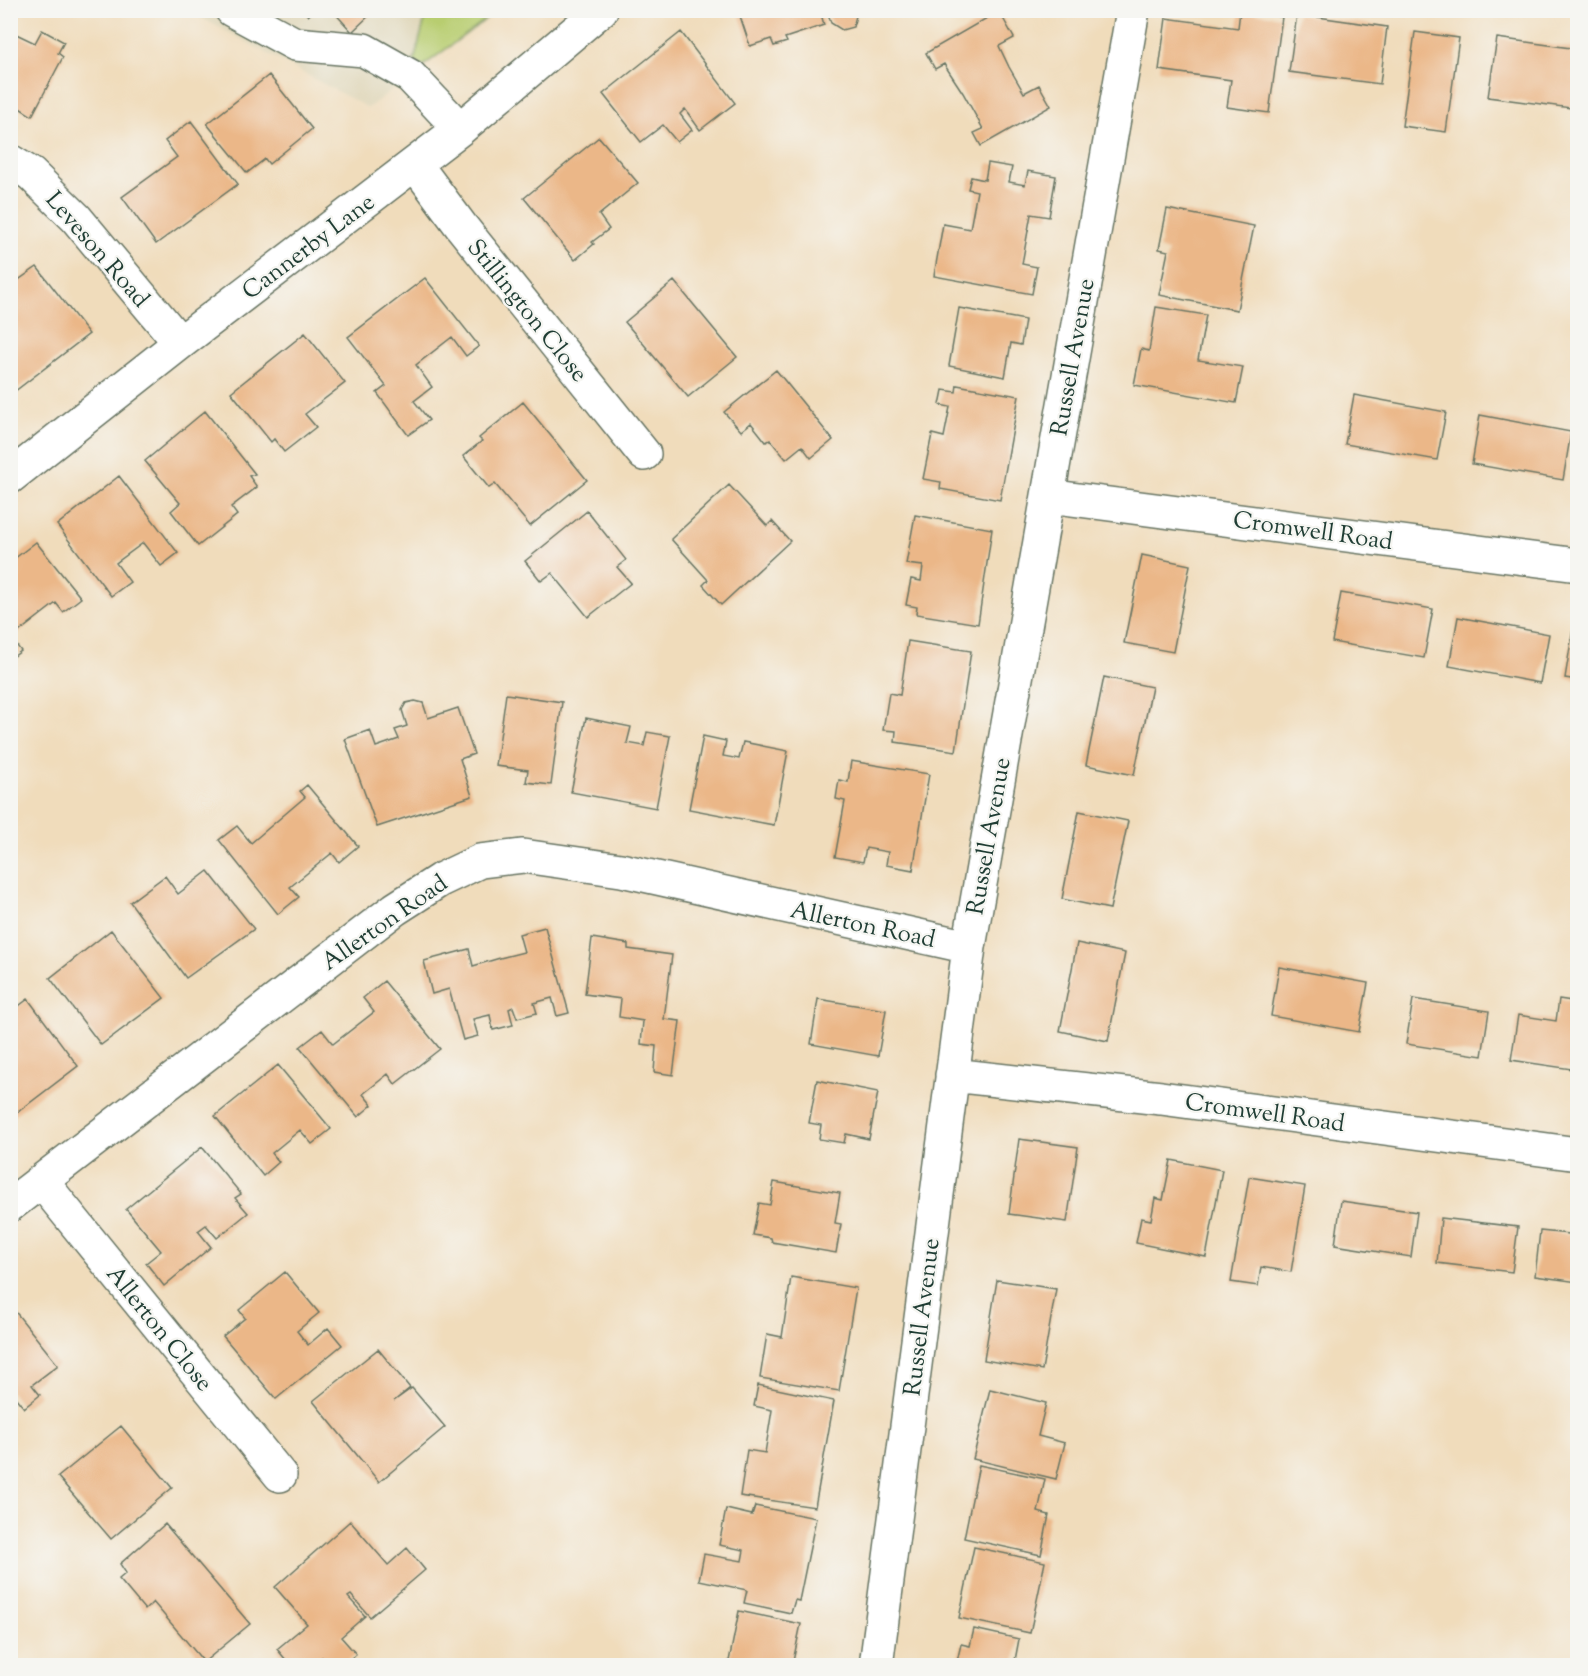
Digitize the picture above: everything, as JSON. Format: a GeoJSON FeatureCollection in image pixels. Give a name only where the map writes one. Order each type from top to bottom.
{"type":"FeatureCollection","features":[{"type":"Feature","properties":{"kind":"street"},"geometry":{"type":"LineString","coordinates":[[232,10],[295,44],[364,50],[410,76],[460,129]]}},
{"type":"Feature","properties":{"kind":"street","name":"Cannerby Lane"},"geometry":{"type":"LineString","coordinates":[[10,477],[180,343],[460,129],[601,10]]}},
{"type":"Feature","properties":{"kind":"street","name":"Russell Avenue"},"geometry":{"type":"LineString","coordinates":[[876,1665],[969,947],[1133,10]]}},
{"type":"Feature","properties":{"kind":"street","name":"Leveson Road"},"geometry":{"type":"LineString","coordinates":[[10,161],[31,174],[76,218],[180,343]]}},
{"type":"Feature","properties":{"kind":"street","name":"Stillington Close"},"geometry":{"type":"LineString","coordinates":[[415,164],[461,226],[644,454]]}},
{"type":"Feature","properties":{"kind":"street","name":"Cromwell Road"},"geometry":{"type":"LineString","coordinates":[[1048,496],[1578,566]]}},
{"type":"Feature","properties":{"kind":"street","name":"Allerton Road"},"geometry":{"type":"LineString","coordinates":[[10,1205],[395,909],[440,880],[480,861],[523,856],[621,870],[969,947]]}},
{"type":"Feature","properties":{"kind":"street","name":"Cromwell Road"},"geometry":{"type":"LineString","coordinates":[[952,1075],[1161,1098],[1578,1154]]}},
{"type":"Feature","properties":{"kind":"street","name":"Allerton Close"},"geometry":{"type":"LineString","coordinates":[[42,1182],[280,1475]]}},
{"type":"Feature","properties":{"kind":"shaded area"},"geometry":{"type":"Polygon","coordinates":[[[189,11],[497,11],[368,108],[189,11]]]}},
{"type":"Feature","properties":{"kind":"green space"},"geometry":{"type":"Polygon","coordinates":[[[427,11],[497,11],[423,66],[414,61],[427,11]]]}},
{"type":"Feature","properties":{"kind":"building"},"geometry":{"type":"Polygon","coordinates":[[[303,10],[315,10],[308,16],[303,10]]]}},
{"type":"Feature","properties":{"kind":"building"},"geometry":{"type":"Polygon","coordinates":[[[332,10],[375,10],[352,32],[332,10]]]}},
{"type":"Feature","properties":{"kind":"building"},"geometry":{"type":"Polygon","coordinates":[[[738,10],[820,10],[824,25],[785,38],[787,42],[774,46],[771,39],[750,46],[738,10]]]}},
{"type":"Feature","properties":{"kind":"building"},"geometry":{"type":"Polygon","coordinates":[[[827,10],[854,10],[856,16],[853,27],[842,30],[831,23],[827,10]]]}},
{"type":"Feature","properties":{"kind":"building"},"geometry":{"type":"Polygon","coordinates":[[[999,11],[1014,38],[999,46],[1009,67],[1024,93],[1039,85],[1051,106],[981,146],[974,133],[983,129],[963,93],[944,64],[935,69],[926,53],[999,11]]]}},
{"type":"Feature","properties":{"kind":"building"},"geometry":{"type":"Polygon","coordinates":[[[1240,11],[1282,17],[1269,113],[1227,107],[1231,80],[1159,70],[1166,18],[1238,28],[1240,11]]]}},
{"type":"Feature","properties":{"kind":"building"},"geometry":{"type":"Polygon","coordinates":[[[1297,14],[1387,27],[1380,84],[1289,72],[1297,14]]]}},
{"type":"Feature","properties":{"kind":"building"},"geometry":{"type":"Polygon","coordinates":[[[42,30],[64,42],[58,53],[63,57],[32,116],[10,102],[10,31],[35,43],[42,30]]]}},
{"type":"Feature","properties":{"kind":"building"},"geometry":{"type":"Polygon","coordinates":[[[681,32],[735,103],[700,130],[685,109],[680,114],[692,130],[677,142],[663,125],[641,142],[603,94],[681,32]]]}},
{"type":"Feature","properties":{"kind":"building"},"geometry":{"type":"Polygon","coordinates":[[[1415,32],[1459,38],[1446,132],[1402,126],[1415,32]]]}},
{"type":"Feature","properties":{"kind":"building"},"geometry":{"type":"Polygon","coordinates":[[[1497,38],[1578,49],[1578,109],[1488,97],[1497,38]]]}},
{"type":"Feature","properties":{"kind":"building"},"geometry":{"type":"Polygon","coordinates":[[[269,75],[312,129],[269,164],[265,159],[247,173],[207,124],[269,75]]]}},
{"type":"Feature","properties":{"kind":"building"},"geometry":{"type":"Polygon","coordinates":[[[191,121],[238,184],[156,244],[122,197],[177,157],[165,141],[191,121]]]}},
{"type":"Feature","properties":{"kind":"building"},"geometry":{"type":"Polygon","coordinates":[[[599,137],[638,183],[599,215],[609,229],[592,242],[594,244],[575,260],[524,198],[599,137]]]}},
{"type":"Feature","properties":{"kind":"building"},"geometry":{"type":"Polygon","coordinates":[[[988,163],[1012,167],[1009,182],[1025,185],[1028,171],[1056,176],[1049,217],[1031,214],[1022,264],[1037,267],[1032,294],[934,276],[943,224],[970,229],[977,191],[968,189],[971,177],[985,180],[988,163]]]}},
{"type":"Feature","properties":{"kind":"building"},"geometry":{"type":"Polygon","coordinates":[[[1167,209],[1254,226],[1237,310],[1159,295],[1168,251],[1159,249],[1167,209]]]}},
{"type":"Feature","properties":{"kind":"building"},"geometry":{"type":"Polygon","coordinates":[[[37,267],[89,334],[10,395],[10,286],[37,267]]]}},
{"type":"Feature","properties":{"kind":"building"},"geometry":{"type":"Polygon","coordinates":[[[425,278],[479,346],[466,356],[452,337],[416,365],[432,387],[414,401],[429,420],[408,435],[377,393],[386,386],[348,337],[425,278]]]}},
{"type":"Feature","properties":{"kind":"building"},"geometry":{"type":"Polygon","coordinates":[[[674,281],[737,357],[688,397],[625,322],[674,281]]]}},
{"type":"Feature","properties":{"kind":"building"},"geometry":{"type":"Polygon","coordinates":[[[1156,307],[1206,315],[1198,360],[1243,367],[1236,403],[1134,385],[1141,349],[1149,351],[1156,307]]]}},
{"type":"Feature","properties":{"kind":"building"},"geometry":{"type":"Polygon","coordinates":[[[959,308],[1025,320],[1021,345],[1011,343],[1005,377],[949,366],[959,308]]]}},
{"type":"Feature","properties":{"kind":"building"},"geometry":{"type":"Polygon","coordinates":[[[305,333],[345,383],[305,414],[316,427],[284,452],[274,439],[271,442],[231,392],[305,333]]]}},
{"type":"Feature","properties":{"kind":"building"},"geometry":{"type":"Polygon","coordinates":[[[776,370],[833,440],[811,458],[802,446],[786,459],[770,440],[766,442],[751,423],[741,431],[724,412],[776,370]]]}},
{"type":"Feature","properties":{"kind":"building"},"geometry":{"type":"Polygon","coordinates":[[[957,385],[1019,396],[1000,500],[940,489],[941,482],[923,479],[932,434],[944,437],[950,407],[940,405],[943,390],[956,392],[957,385]]]}},
{"type":"Feature","properties":{"kind":"building"},"geometry":{"type":"Polygon","coordinates":[[[1354,395],[1446,412],[1437,460],[1345,444],[1354,395]]]}},
{"type":"Feature","properties":{"kind":"building"},"geometry":{"type":"Polygon","coordinates":[[[523,402],[587,480],[530,526],[495,484],[489,488],[463,456],[482,441],[479,438],[523,402]]]}},
{"type":"Feature","properties":{"kind":"building"},"geometry":{"type":"Polygon","coordinates":[[[205,411],[255,474],[249,476],[257,487],[231,507],[237,515],[198,546],[171,511],[180,503],[145,461],[205,411]]]}},
{"type":"Feature","properties":{"kind":"building"},"geometry":{"type":"Polygon","coordinates":[[[1480,415],[1571,432],[1563,480],[1472,464],[1480,415]]]}},
{"type":"Feature","properties":{"kind":"building"},"geometry":{"type":"Polygon","coordinates":[[[119,476],[178,553],[161,566],[143,543],[116,563],[130,582],[111,596],[57,525],[119,476]]]}},
{"type":"Feature","properties":{"kind":"building"},"geometry":{"type":"Polygon","coordinates":[[[729,485],[767,526],[772,521],[790,541],[721,605],[703,585],[708,580],[671,539],[729,485]]]}},
{"type":"Feature","properties":{"kind":"building"},"geometry":{"type":"Polygon","coordinates":[[[587,511],[626,560],[617,567],[631,583],[588,617],[552,573],[541,581],[525,561],[587,511]]]}},
{"type":"Feature","properties":{"kind":"building"},"geometry":{"type":"Polygon","coordinates":[[[915,515],[992,529],[978,624],[916,614],[917,607],[906,605],[911,579],[921,581],[923,566],[906,564],[915,515]]]}},
{"type":"Feature","properties":{"kind":"building"},"geometry":{"type":"Polygon","coordinates":[[[36,542],[81,598],[63,612],[56,603],[11,638],[21,651],[10,659],[10,562],[36,542]]]}},
{"type":"Feature","properties":{"kind":"building"},"geometry":{"type":"Polygon","coordinates":[[[1142,555],[1190,565],[1173,652],[1124,643],[1142,555]]]}},
{"type":"Feature","properties":{"kind":"building"},"geometry":{"type":"Polygon","coordinates":[[[1341,593],[1433,609],[1424,658],[1332,642],[1341,593]]]}},
{"type":"Feature","properties":{"kind":"building"},"geometry":{"type":"Polygon","coordinates":[[[1458,617],[1549,634],[1540,683],[1449,666],[1458,617]]]}},
{"type":"Feature","properties":{"kind":"building"},"geometry":{"type":"Polygon","coordinates":[[[1573,629],[1578,630],[1578,680],[1565,678],[1573,629]]]}},
{"type":"Feature","properties":{"kind":"building"},"geometry":{"type":"Polygon","coordinates":[[[908,641],[971,651],[956,751],[895,742],[896,731],[883,730],[889,693],[900,695],[908,641]]]}},
{"type":"Feature","properties":{"kind":"building"},"geometry":{"type":"Polygon","coordinates":[[[1104,677],[1152,687],[1134,775],[1086,765],[1104,677]]]}},
{"type":"Feature","properties":{"kind":"building"},"geometry":{"type":"Polygon","coordinates":[[[506,694],[562,702],[551,785],[526,782],[528,770],[496,766],[506,694]]]}},
{"type":"Feature","properties":{"kind":"building"},"geometry":{"type":"Polygon","coordinates":[[[415,701],[423,703],[428,718],[458,708],[474,754],[460,759],[472,796],[377,827],[345,739],[370,730],[376,747],[399,739],[395,730],[407,726],[402,710],[406,703],[415,701]]]}},
{"type":"Feature","properties":{"kind":"building"},"geometry":{"type":"Polygon","coordinates":[[[586,718],[631,727],[627,743],[644,746],[647,732],[670,736],[656,808],[571,792],[586,718]]]}},
{"type":"Feature","properties":{"kind":"building"},"geometry":{"type":"Polygon","coordinates":[[[703,736],[726,741],[723,756],[739,759],[743,742],[788,751],[774,825],[689,809],[703,736]]]}},
{"type":"Feature","properties":{"kind":"building"},"geometry":{"type":"Polygon","coordinates":[[[851,761],[929,774],[913,870],[886,865],[888,852],[866,848],[863,862],[835,857],[845,801],[836,799],[839,780],[848,782],[851,761]]]}},
{"type":"Feature","properties":{"kind":"building"},"geometry":{"type":"Polygon","coordinates":[[[307,785],[358,846],[339,862],[332,853],[290,887],[299,897],[278,914],[219,840],[237,826],[251,843],[305,797],[300,791],[307,785]]]}},
{"type":"Feature","properties":{"kind":"building"},"geometry":{"type":"Polygon","coordinates":[[[1079,811],[1128,821],[1110,909],[1062,899],[1079,811]]]}},
{"type":"Feature","properties":{"kind":"building"},"geometry":{"type":"Polygon","coordinates":[[[208,871],[254,929],[186,978],[130,902],[165,876],[178,894],[208,871]]]}},
{"type":"Feature","properties":{"kind":"building"},"geometry":{"type":"Polygon","coordinates":[[[545,927],[569,1013],[557,1016],[552,998],[534,1003],[537,1013],[517,1018],[513,1007],[509,1009],[513,1025],[493,1030],[490,1015],[473,1019],[478,1036],[463,1040],[449,989],[432,994],[424,961],[469,949],[473,966],[524,952],[519,934],[545,927]]]}},
{"type":"Feature","properties":{"kind":"building"},"geometry":{"type":"Polygon","coordinates":[[[111,930],[164,998],[101,1045],[50,978],[111,930]]]}},
{"type":"Feature","properties":{"kind":"building"},"geometry":{"type":"Polygon","coordinates":[[[592,938],[628,944],[628,949],[672,955],[664,1019],[680,1021],[673,1075],[654,1072],[656,1046],[641,1044],[643,1021],[619,1017],[621,999],[585,994],[592,938]]]}},
{"type":"Feature","properties":{"kind":"building"},"geometry":{"type":"Polygon","coordinates":[[[1077,943],[1125,953],[1108,1041],[1060,1031],[1077,943]]]}},
{"type":"Feature","properties":{"kind":"building"},"geometry":{"type":"Polygon","coordinates":[[[1279,967],[1368,983],[1359,1032],[1271,1016],[1279,967]]]}},
{"type":"Feature","properties":{"kind":"building"},"geometry":{"type":"Polygon","coordinates":[[[384,981],[440,1049],[395,1084],[388,1074],[363,1094],[372,1105],[358,1117],[300,1047],[322,1030],[333,1044],[374,1012],[363,998],[384,981]]]}},
{"type":"Feature","properties":{"kind":"building"},"geometry":{"type":"Polygon","coordinates":[[[28,999],[78,1066],[10,1118],[10,1009],[12,1011],[28,999]]]}},
{"type":"Feature","properties":{"kind":"building"},"geometry":{"type":"Polygon","coordinates":[[[818,999],[886,1010],[878,1056],[811,1044],[818,999]]]}},
{"type":"Feature","properties":{"kind":"building"},"geometry":{"type":"Polygon","coordinates":[[[1413,999],[1489,1011],[1482,1056],[1406,1044],[1413,999]]]}},
{"type":"Feature","properties":{"kind":"building"},"geometry":{"type":"Polygon","coordinates":[[[1559,999],[1578,1002],[1578,1070],[1511,1060],[1518,1015],[1556,1021],[1559,999]]]}},
{"type":"Feature","properties":{"kind":"building"},"geometry":{"type":"Polygon","coordinates":[[[278,1065],[331,1129],[312,1144],[300,1130],[272,1153],[279,1162],[263,1176],[215,1116],[278,1065]]]}},
{"type":"Feature","properties":{"kind":"building"},"geometry":{"type":"Polygon","coordinates":[[[817,1080],[878,1092],[869,1139],[846,1134],[844,1143],[819,1139],[821,1125],[809,1123],[817,1080]]]}},
{"type":"Feature","properties":{"kind":"building"},"geometry":{"type":"Polygon","coordinates":[[[1019,1139],[1078,1147],[1067,1222],[1009,1214],[1019,1139]]]}},
{"type":"Feature","properties":{"kind":"building"},"geometry":{"type":"Polygon","coordinates":[[[202,1147],[241,1194],[235,1198],[248,1213],[217,1238],[206,1225],[198,1231],[211,1247],[164,1286],[146,1263],[161,1251],[126,1209],[202,1147]]]}},
{"type":"Feature","properties":{"kind":"building"},"geometry":{"type":"Polygon","coordinates":[[[1171,1160],[1222,1170],[1206,1257],[1136,1243],[1141,1218],[1151,1220],[1155,1198],[1163,1200],[1171,1160]]]}},
{"type":"Feature","properties":{"kind":"building"},"geometry":{"type":"Polygon","coordinates":[[[1249,1177],[1305,1186],[1291,1272],[1261,1267],[1258,1286],[1231,1282],[1249,1177]]]}},
{"type":"Feature","properties":{"kind":"building"},"geometry":{"type":"Polygon","coordinates":[[[774,1182],[840,1193],[835,1223],[841,1224],[836,1253],[772,1242],[771,1238],[753,1235],[759,1203],[770,1205],[774,1182]]]}},
{"type":"Feature","properties":{"kind":"building"},"geometry":{"type":"Polygon","coordinates":[[[1341,1201],[1417,1212],[1411,1257],[1335,1245],[1341,1201]]]}},
{"type":"Feature","properties":{"kind":"building"},"geometry":{"type":"Polygon","coordinates":[[[1441,1218],[1518,1227],[1512,1272],[1437,1263],[1441,1218]]]}},
{"type":"Feature","properties":{"kind":"building"},"geometry":{"type":"Polygon","coordinates":[[[1540,1231],[1578,1235],[1578,1282],[1535,1276],[1540,1231]]]}},
{"type":"Feature","properties":{"kind":"building"},"geometry":{"type":"Polygon","coordinates":[[[285,1272],[319,1313],[297,1331],[308,1345],[328,1328],[342,1345],[276,1399],[223,1336],[245,1318],[239,1310],[285,1272]]]}},
{"type":"Feature","properties":{"kind":"building"},"geometry":{"type":"Polygon","coordinates":[[[791,1277],[856,1288],[839,1391],[760,1378],[767,1334],[782,1337],[791,1277]]]}},
{"type":"Feature","properties":{"kind":"building"},"geometry":{"type":"Polygon","coordinates":[[[997,1280],[1056,1289],[1042,1370],[984,1360],[997,1280]]]}},
{"type":"Feature","properties":{"kind":"building"},"geometry":{"type":"Polygon","coordinates":[[[10,1305],[58,1365],[32,1385],[40,1395],[24,1408],[10,1391],[10,1305]]]}},
{"type":"Feature","properties":{"kind":"building"},"geometry":{"type":"Polygon","coordinates":[[[378,1349],[410,1388],[394,1401],[412,1388],[445,1427],[379,1482],[313,1401],[378,1349]]]}},
{"type":"Feature","properties":{"kind":"building"},"geometry":{"type":"Polygon","coordinates":[[[758,1385],[834,1401],[815,1507],[740,1496],[747,1450],[765,1453],[772,1410],[754,1406],[758,1385]]]}},
{"type":"Feature","properties":{"kind":"building"},"geometry":{"type":"Polygon","coordinates":[[[990,1389],[1046,1403],[1038,1436],[1065,1443],[1056,1479],[973,1459],[990,1389]]]}},
{"type":"Feature","properties":{"kind":"building"},"geometry":{"type":"Polygon","coordinates":[[[121,1426],[172,1488],[111,1539],[58,1477],[121,1426]]]}},
{"type":"Feature","properties":{"kind":"building"},"geometry":{"type":"Polygon","coordinates":[[[979,1465],[1045,1479],[1038,1512],[1049,1515],[1041,1555],[964,1538],[979,1465]]]}},
{"type":"Feature","properties":{"kind":"building"},"geometry":{"type":"Polygon","coordinates":[[[755,1506],[816,1518],[799,1601],[795,1600],[791,1613],[744,1603],[747,1590],[699,1580],[704,1554],[742,1561],[744,1550],[719,1545],[726,1509],[752,1515],[755,1506]]]}},
{"type":"Feature","properties":{"kind":"building"},"geometry":{"type":"Polygon","coordinates":[[[350,1521],[388,1565],[407,1548],[425,1570],[370,1617],[351,1595],[348,1597],[365,1616],[341,1637],[356,1654],[342,1666],[329,1666],[322,1657],[312,1666],[291,1666],[277,1649],[307,1624],[275,1587],[350,1521]]]}},
{"type":"Feature","properties":{"kind":"building"},"geometry":{"type":"Polygon","coordinates":[[[165,1524],[250,1624],[204,1662],[153,1602],[145,1610],[119,1579],[126,1573],[120,1564],[165,1524]]]}},
{"type":"Feature","properties":{"kind":"building"},"geometry":{"type":"Polygon","coordinates":[[[974,1547],[1045,1562],[1030,1633],[959,1618],[974,1547]]]}},
{"type":"Feature","properties":{"kind":"building"},"geometry":{"type":"Polygon","coordinates":[[[739,1611],[801,1624],[792,1666],[728,1666],[739,1611]]]}},
{"type":"Feature","properties":{"kind":"building"},"geometry":{"type":"Polygon","coordinates":[[[974,1629],[1019,1639],[1014,1666],[956,1666],[961,1644],[970,1646],[974,1629]]]}}]}
